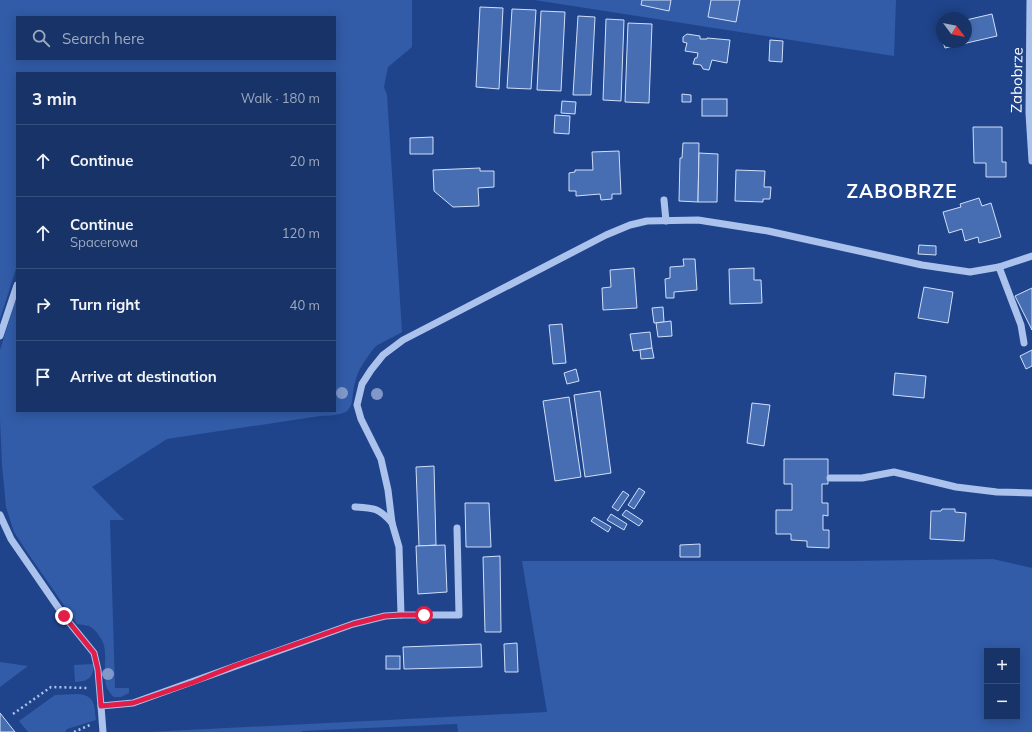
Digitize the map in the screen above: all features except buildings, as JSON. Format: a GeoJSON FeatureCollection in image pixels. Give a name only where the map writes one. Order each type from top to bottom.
{"type":"FeatureCollection","features":[{"type":"Feature","properties":{"kind":"street","name":"Zabobrze"},"geometry":{"type":"LineString","coordinates":[[1030,0],[1032,161]]}},
{"type":"Feature","properties":{"kind":"street"},"geometry":{"type":"LineString","coordinates":[[664,200],[666,221]]}},
{"type":"Feature","properties":{"kind":"street"},"geometry":{"type":"LineString","coordinates":[[401,615],[399,547],[392,523],[382,459],[361,419],[358,405],[362,384],[382,355],[403,340],[606,236],[630,225],[647,221],[698,220],[720,223],[928,266],[970,272],[999,267],[1032,256]]}},
{"type":"Feature","properties":{"kind":"street"},"geometry":{"type":"LineString","coordinates":[[999,267],[1021,325],[1024,343]]}},
{"type":"Feature","properties":{"kind":"street"},"geometry":{"type":"LineString","coordinates":[[0,336],[16,288]]}},
{"type":"Feature","properties":{"kind":"street"},"geometry":{"type":"LineString","coordinates":[[830,478],[862,478],[894,472],[956,487],[997,492],[1032,493]]}},
{"type":"Feature","properties":{"kind":"street"},"geometry":{"type":"LineString","coordinates":[[355,507],[371,508],[383,513],[392,523]]}},
{"type":"Feature","properties":{"kind":"street"},"geometry":{"type":"LineString","coordinates":[[0,515],[16,546],[64,616],[94,653],[98,670],[103,732]]}},
{"type":"Feature","properties":{"kind":"street"},"geometry":{"type":"LineString","coordinates":[[101,706],[133,703],[353,624],[385,616],[459,615],[457,528]]}},
{"type":"Feature","properties":{"kind":"path"},"geometry":{"type":"LineString","coordinates":[[13,714],[51,687],[100,689]]}},
{"type":"Feature","properties":{"kind":"path"},"geometry":{"type":"LineString","coordinates":[[74,732],[102,721]]}},
{"type":"Feature","properties":{"kind":"shaded area"},"geometry":{"type":"Polygon","coordinates":[[[0,0],[412,0],[412,47],[388,67],[384,87],[387,95],[402,332],[375,347],[363,363],[355,383],[351,405],[348,410],[343,413],[167,439],[92,487],[124,520],[110,520],[115,688],[129,688],[129,693],[121,697],[114,697],[108,691],[105,676],[104,644],[99,635],[89,626],[77,624],[14,532],[6,507],[0,419],[0,350],[16,299],[16,412],[336,412],[336,72],[16,72],[16,269],[0,319],[0,0]]]}},
{"type":"Feature","properties":{"kind":"shaded area"},"geometry":{"type":"Polygon","coordinates":[[[534,0],[896,0],[894,56],[534,0]]]}},
{"type":"Feature","properties":{"kind":"shaded area"},"geometry":{"type":"Polygon","coordinates":[[[993,559],[1032,568],[1032,732],[458,732],[457,724],[302,732],[148,732],[547,712],[522,561],[849,561],[993,559]]]}},
{"type":"Feature","properties":{"kind":"shaded area"},"geometry":{"type":"Polygon","coordinates":[[[0,662],[28,666],[0,687],[0,662]]]}},
{"type":"Feature","properties":{"kind":"shaded area"},"geometry":{"type":"Polygon","coordinates":[[[94,664],[91,676],[89,678],[83,681],[75,682],[74,665],[94,664]]]}},
{"type":"Feature","properties":{"kind":"shaded area"},"geometry":{"type":"Polygon","coordinates":[[[55,695],[84,695],[91,699],[94,706],[96,720],[67,729],[65,732],[28,732],[19,721],[55,695]]]}},
{"type":"Feature","properties":{"kind":"district","name":"ZABOBRZE"},"geometry":{"type":"Point","coordinates":[902,191]}},
{"type":"Feature","properties":{"kind":"route"},"geometry":{"type":"LineString","coordinates":[[64,616],[94,653],[98,670],[101,706],[133,703],[353,624],[385,616],[424,615]]}}]}
